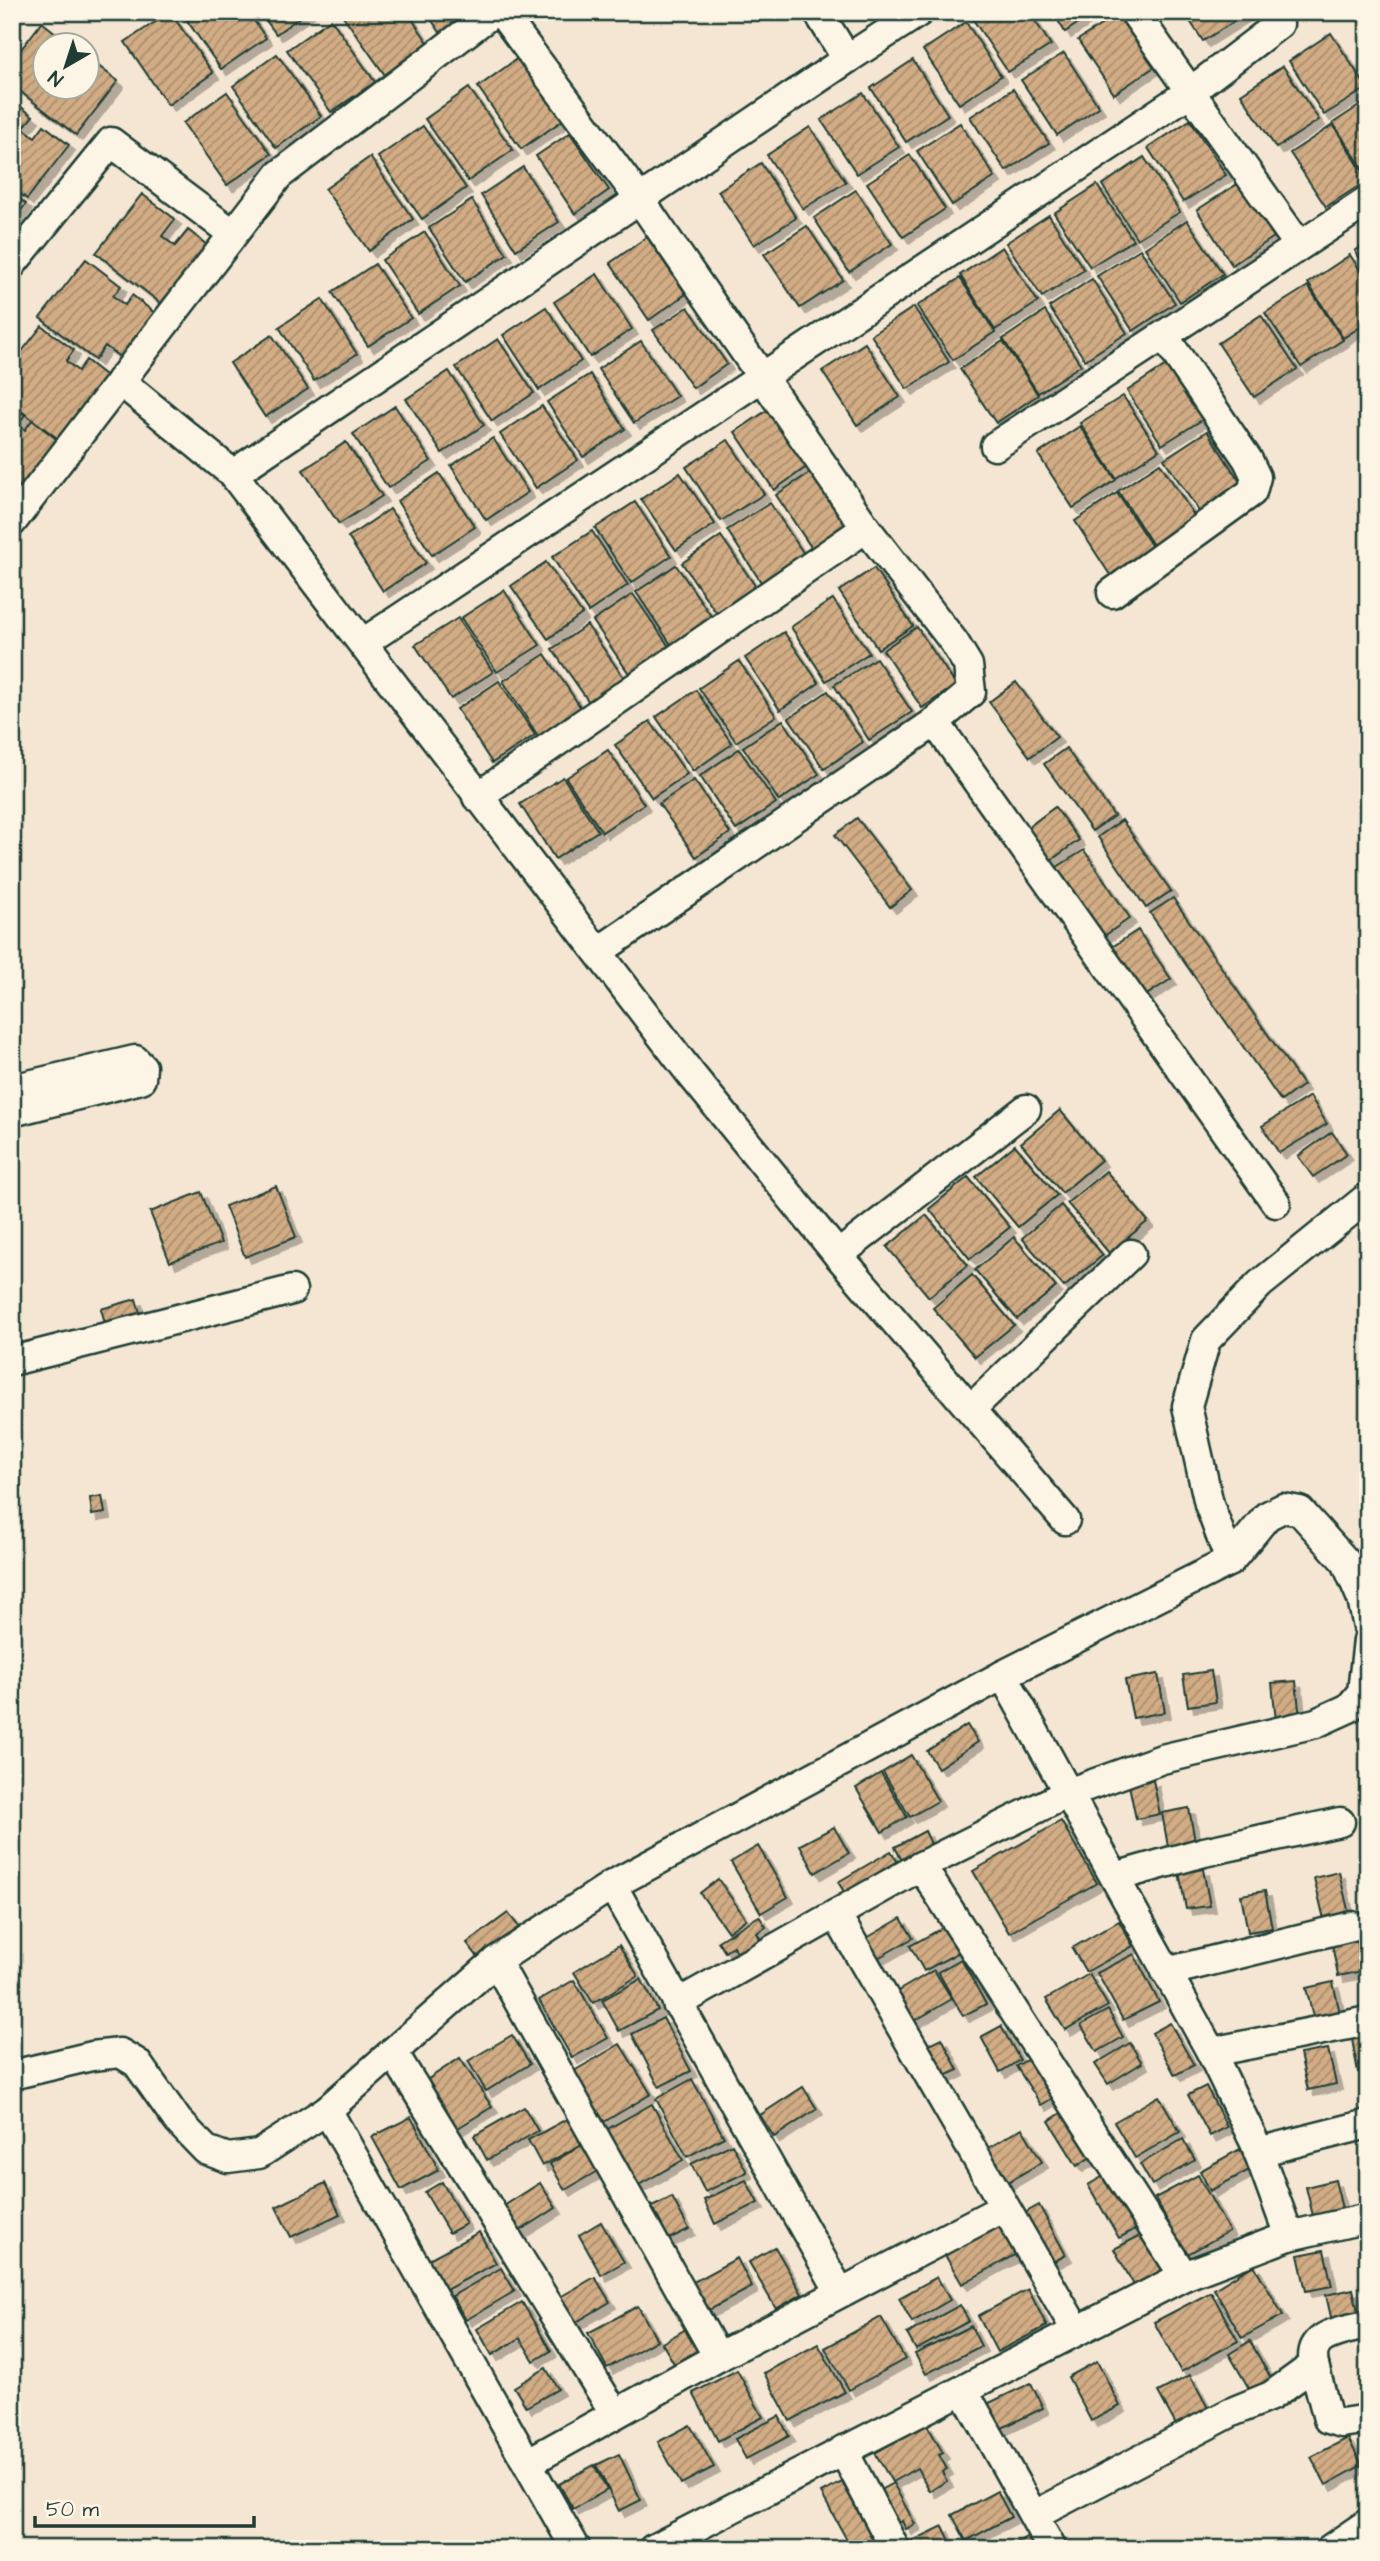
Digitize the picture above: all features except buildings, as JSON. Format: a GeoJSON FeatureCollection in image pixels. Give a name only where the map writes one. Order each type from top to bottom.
{"type":"FeatureCollection","features":[{"type":"Feature","properties":{"kind":"street"},"geometry":{"type":"LineString","coordinates":[[12,522],[279,175],[493,12]]}},
{"type":"Feature","properties":{"kind":"street"},"geometry":{"type":"LineString","coordinates":[[501,12],[641,201],[866,528],[954,642],[968,665],[971,692],[935,722],[599,951]]}},
{"type":"Feature","properties":{"kind":"street"},"geometry":{"type":"LineString","coordinates":[[818,12],[847,60]]}},
{"type":"Feature","properties":{"kind":"street"},"geometry":{"type":"LineString","coordinates":[[233,474],[919,12]]}},
{"type":"Feature","properties":{"kind":"street"},"geometry":{"type":"LineString","coordinates":[[1134,12],[1298,244]]}},
{"type":"Feature","properties":{"kind":"street"},"geometry":{"type":"LineString","coordinates":[[363,643],[1190,92],[1279,24]]}},
{"type":"Feature","properties":{"kind":"street"},"geometry":{"type":"LineString","coordinates":[[12,264],[111,142],[232,233]]}},
{"type":"Feature","properties":{"kind":"street"},"geometry":{"type":"LineString","coordinates":[[995,446],[1164,336],[1298,244],[1368,201]]}},
{"type":"Feature","properties":{"kind":"street"},"geometry":{"type":"LineString","coordinates":[[1112,593],[1252,492],[1256,477],[1248,460],[1164,336]]}},
{"type":"Feature","properties":{"kind":"street"},"geometry":{"type":"LineString","coordinates":[[120,382],[233,474],[477,797],[691,1073],[838,1255],[1065,1520]]}},
{"type":"Feature","properties":{"kind":"street"},"geometry":{"type":"LineString","coordinates":[[477,797],[866,528]]}},
{"type":"Feature","properties":{"kind":"street"},"geometry":{"type":"LineString","coordinates":[[935,722],[1276,1203]]}},
{"type":"Feature","properties":{"kind":"street"},"geometry":{"type":"LineString","coordinates":[[12,1089],[135,1060],[142,1067],[141,1079],[12,1112]]}},
{"type":"Feature","properties":{"kind":"street"},"geometry":{"type":"LineString","coordinates":[[838,1255],[1026,1110]]}},
{"type":"Feature","properties":{"kind":"street"},"geometry":{"type":"LineString","coordinates":[[1230,1561],[1209,1504],[1187,1406],[1206,1340],[1260,1284],[1368,1197]]}},
{"type":"Feature","properties":{"kind":"street"},"geometry":{"type":"LineString","coordinates":[[971,1409],[1131,1254]]}},
{"type":"Feature","properties":{"kind":"street"},"geometry":{"type":"LineString","coordinates":[[12,1362],[292,1290]]}},
{"type":"Feature","properties":{"kind":"street"},"geometry":{"type":"LineString","coordinates":[[12,2074],[92,2056],[120,2053],[137,2063],[178,2121],[206,2150],[228,2158],[259,2154],[327,2110],[496,1961],[612,1885],[1003,1675],[1230,1561],[1267,1516],[1283,1508],[1300,1511],[1346,1562],[1362,1599],[1368,1627]]}},
{"type":"Feature","properties":{"kind":"street"},"geometry":{"type":"LineString","coordinates":[[677,2004],[921,1866],[1068,1793],[1162,1759],[1315,1723],[1349,1708],[1362,1692],[1368,1640]]}},
{"type":"Feature","properties":{"kind":"street"},"geometry":{"type":"LineString","coordinates":[[1003,1675],[1211,2052],[1258,2152],[1289,2236]]}},
{"type":"Feature","properties":{"kind":"street"},"geometry":{"type":"LineString","coordinates":[[1115,1877],[1204,1852],[1340,1822]]}},
{"type":"Feature","properties":{"kind":"street"},"geometry":{"type":"LineString","coordinates":[[921,1866],[1184,2276]]}},
{"type":"Feature","properties":{"kind":"street"},"geometry":{"type":"LineString","coordinates":[[612,1885],[840,2292]]}},
{"type":"Feature","properties":{"kind":"street"},"geometry":{"type":"LineString","coordinates":[[836,1914],[1003,2208],[1076,2330]]}},
{"type":"Feature","properties":{"kind":"street"},"geometry":{"type":"LineString","coordinates":[[1166,1972],[1352,1926]]}},
{"type":"Feature","properties":{"kind":"street"},"geometry":{"type":"LineString","coordinates":[[496,1961],[718,2357]]}},
{"type":"Feature","properties":{"kind":"street"},"geometry":{"type":"LineString","coordinates":[[1211,2052],[1368,2021]]}},
{"type":"Feature","properties":{"kind":"street"},"geometry":{"type":"LineString","coordinates":[[393,2052],[615,2414]]}},
{"type":"Feature","properties":{"kind":"street"},"geometry":{"type":"LineString","coordinates":[[327,2110],[576,2549]]}},
{"type":"Feature","properties":{"kind":"street"},"geometry":{"type":"LineString","coordinates":[[1258,2152],[1368,2124]]}},
{"type":"Feature","properties":{"kind":"street"},"geometry":{"type":"LineString","coordinates":[[529,2462],[718,2357],[1003,2208]]}},
{"type":"Feature","properties":{"kind":"street"},"geometry":{"type":"LineString","coordinates":[[653,2549],[1184,2276],[1289,2236],[1368,2218]]}},
{"type":"Feature","properties":{"kind":"street"},"geometry":{"type":"LineString","coordinates":[[1368,2324],[1322,2339],[1315,2344],[1312,2354],[1328,2420],[1342,2423],[1368,2418]]}},
{"type":"Feature","properties":{"kind":"street"},"geometry":{"type":"LineString","coordinates":[[1035,2515],[1232,2412],[1271,2396],[1314,2365]]}},
{"type":"Feature","properties":{"kind":"street"},"geometry":{"type":"LineString","coordinates":[[964,2391],[1052,2549]]}},
{"type":"Feature","properties":{"kind":"street"},"geometry":{"type":"LineString","coordinates":[[843,2449],[895,2549]]}},
{"type":"Feature","properties":{"kind":"street"},"geometry":{"type":"LineString","coordinates":[[1330,2549],[1368,2523]]}}]}
